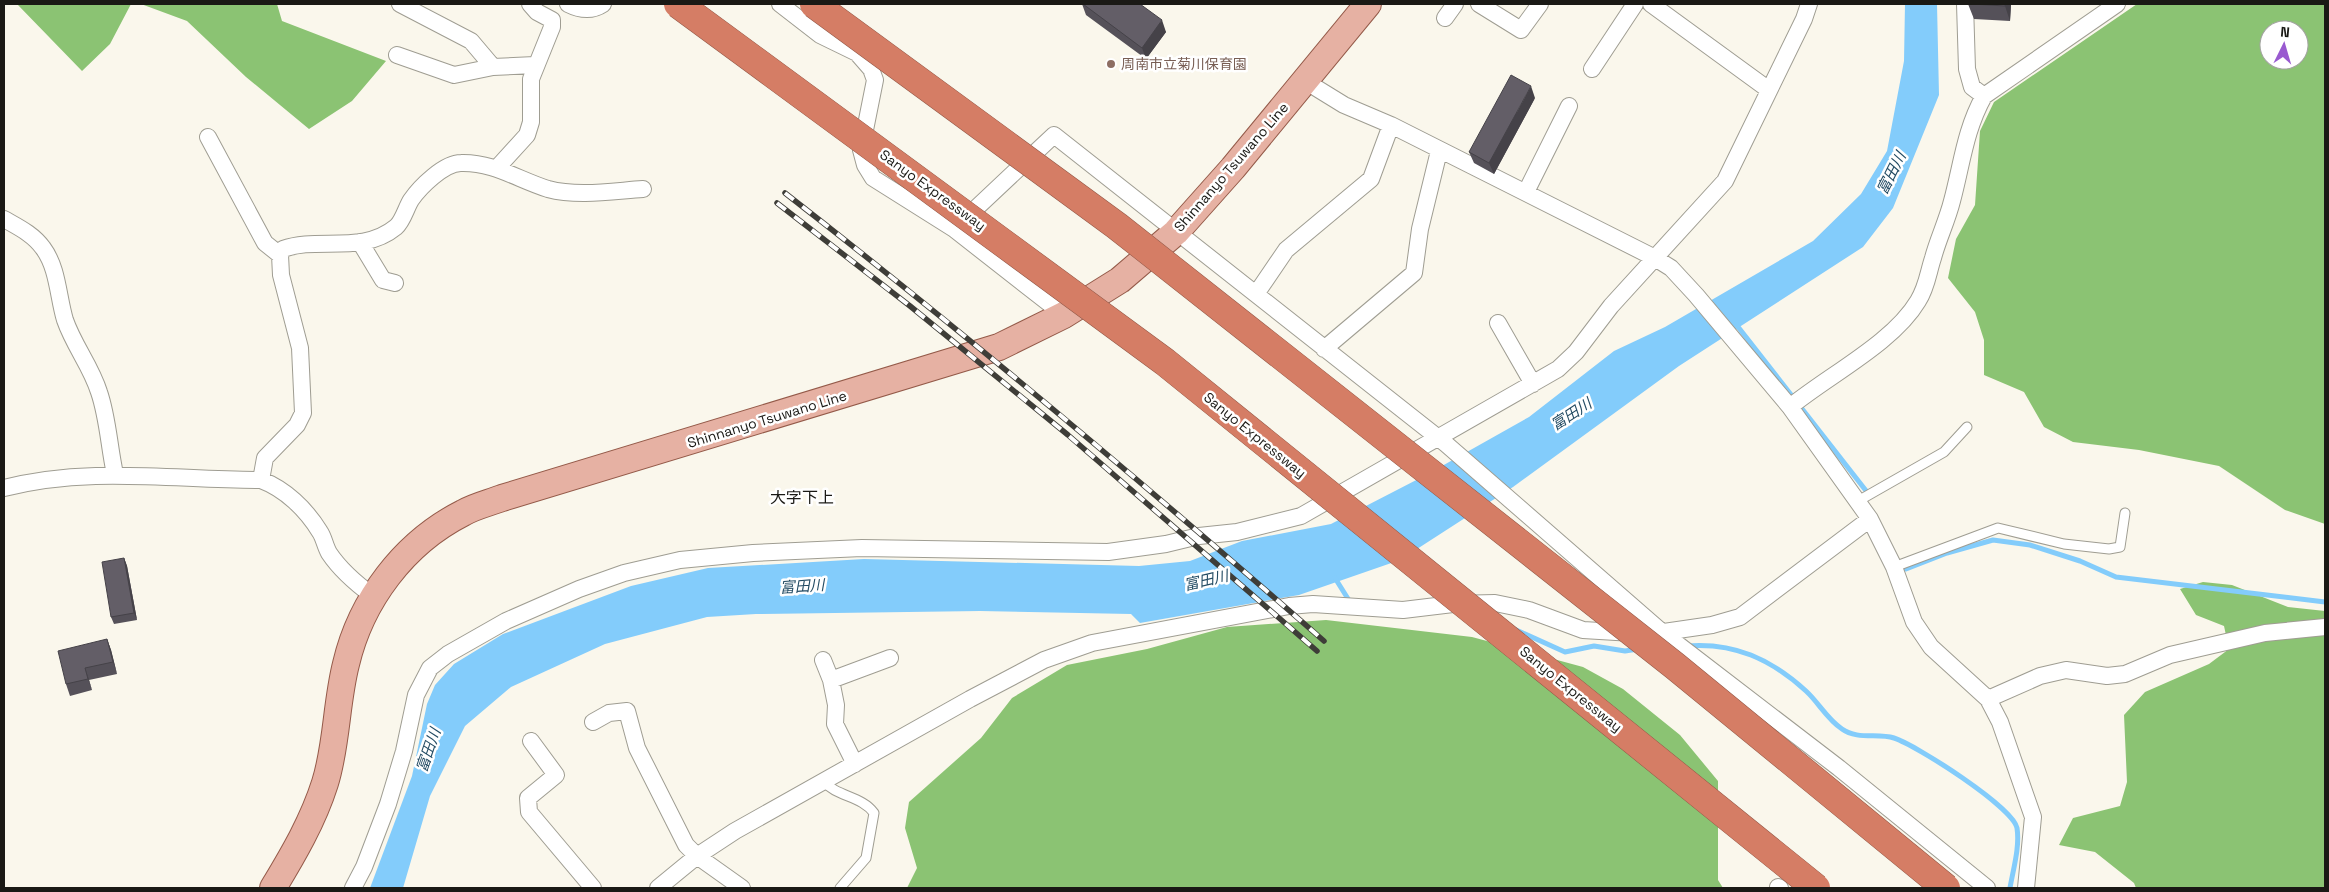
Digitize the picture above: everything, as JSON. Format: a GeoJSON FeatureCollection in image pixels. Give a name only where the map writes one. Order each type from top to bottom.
{"type":"FeatureCollection","features":[{"type":"Feature","properties":{"kind":"highway","name":"Sanyo Expressway"},"geometry":{"type":"LineString","coordinates":[[678,4],[1165,362],[1816,888]]}},
{"type":"Feature","properties":{"kind":"highway"},"geometry":{"type":"LineString","coordinates":[[814,4],[1118,226],[1667,660],[1946,888]]}},
{"type":"Feature","properties":{"kind":"main road","name":"Shinnanyo Tsuwano Line"},"geometry":{"type":"LineString","coordinates":[[273,888],[309,826],[325,782],[346,663],[373,596],[394,568],[420,542],[463,513],[502,498],[999,347],[1064,315],[1120,280],[1176,232],[1233,168],[1368,4]]}},
{"type":"Feature","properties":{"kind":"street"},"geometry":{"type":"LineString","coordinates":[[400,4],[471,41],[493,68]]}},
{"type":"Feature","properties":{"kind":"street"},"geometry":{"type":"LineString","coordinates":[[497,168],[527,135],[531,122],[531,79],[535,65],[552,27],[552,20],[537,12],[530,4]]}},
{"type":"Feature","properties":{"kind":"street"},"geometry":{"type":"LineString","coordinates":[[568,4],[577,9],[595,9],[603,4]]}},
{"type":"Feature","properties":{"kind":"street"},"geometry":{"type":"LineString","coordinates":[[780,4],[820,35],[857,53],[871,69],[875,80],[861,150],[865,165],[873,178],[954,229],[1064,315]]}},
{"type":"Feature","properties":{"kind":"street"},"geometry":{"type":"LineString","coordinates":[[1445,18],[1455,4]]}},
{"type":"Feature","properties":{"kind":"street"},"geometry":{"type":"LineString","coordinates":[[1479,4],[1521,30],[1540,4]]}},
{"type":"Feature","properties":{"kind":"street"},"geometry":{"type":"LineString","coordinates":[[1592,69],[1635,4]]}},
{"type":"Feature","properties":{"kind":"street"},"geometry":{"type":"LineString","coordinates":[[1651,4],[1769,90]]}},
{"type":"Feature","properties":{"kind":"street"},"geometry":{"type":"LineString","coordinates":[[353,888],[364,867],[388,804],[404,751],[416,695],[430,668],[448,654],[506,622],[579,589],[624,573],[680,560],[753,553],[862,548],[1108,552],[1166,544],[1199,536],[1237,532],[1301,516],[1386,468],[1441,440],[1558,369],[1576,352],[1611,306],[1725,181],[1810,4]]}},
{"type":"Feature","properties":{"kind":"street"},"geometry":{"type":"LineString","coordinates":[[1965,4],[1967,69],[1972,87],[1984,96]]}},
{"type":"Feature","properties":{"kind":"street"},"geometry":{"type":"LineString","coordinates":[[1790,407],[1898,327],[1918,302],[1926,286],[1932,259],[1952,201],[1964,144],[1973,116],[1984,96],[2117,4]]}},
{"type":"Feature","properties":{"kind":"street"},"geometry":{"type":"LineString","coordinates":[[398,55],[454,75],[493,68],[535,65]]}},
{"type":"Feature","properties":{"kind":"street"},"geometry":{"type":"LineString","coordinates":[[1304,81],[1344,105],[1391,125],[1439,151],[1526,192],[1655,258],[1671,268],[1736,339],[1790,407],[1870,519],[1894,567],[1914,622],[1927,641],[1988,699],[2000,722],[2033,817],[2026,888]]}},
{"type":"Feature","properties":{"kind":"street"},"geometry":{"type":"LineString","coordinates":[[1526,192],[1568,106]]}},
{"type":"Feature","properties":{"kind":"street"},"geometry":{"type":"LineString","coordinates":[[1256,294],[1286,250],[1371,179],[1391,125]]}},
{"type":"Feature","properties":{"kind":"street"},"geometry":{"type":"LineString","coordinates":[[954,229],[1054,135],[1441,440],[1508,496],[1663,633],[1839,768],[1987,888]]}},
{"type":"Feature","properties":{"kind":"street"},"geometry":{"type":"LineString","coordinates":[[208,138],[265,242],[280,256]]}},
{"type":"Feature","properties":{"kind":"street"},"geometry":{"type":"LineString","coordinates":[[1324,349],[1414,273],[1420,229],[1439,151]]}},
{"type":"Feature","properties":{"kind":"street"},"geometry":{"type":"LineString","coordinates":[[261,480],[265,458],[297,425],[303,413],[300,348],[281,275],[280,256],[283,250],[297,244],[336,246],[380,236],[397,226],[411,200],[446,168],[460,162],[497,168],[550,189],[591,192],[643,189]]}},
{"type":"Feature","properties":{"kind":"street"},"geometry":{"type":"LineString","coordinates":[[4,219],[29,233],[43,247],[50,260],[65,318],[75,346],[91,370],[100,394],[115,474]]}},
{"type":"Feature","properties":{"kind":"street"},"geometry":{"type":"LineString","coordinates":[[360,242],[383,280],[395,282]]}},
{"type":"Feature","properties":{"kind":"street"},"geometry":{"type":"LineString","coordinates":[[1498,323],[1533,384]]}},
{"type":"Feature","properties":{"kind":"street"},"geometry":{"type":"LineString","coordinates":[[4,488],[30,481],[115,474],[261,480],[277,486],[299,506],[320,532],[330,553],[363,589],[373,596]]}},
{"type":"Feature","properties":{"kind":"street"},"geometry":{"type":"LineString","coordinates":[[658,888],[697,856],[735,831],[823,781],[1044,660],[1092,643],[1289,606],[1312,604],[1403,610],[1453,604],[1495,603],[1529,610],[1583,630],[1663,633],[1712,625],[1740,617],[1870,519]]}},
{"type":"Feature","properties":{"kind":"street"},"geometry":{"type":"LineString","coordinates":[[1988,699],[2040,676],[2066,670],[2107,676],[2125,674],[2170,655],[2265,633],[2325,627]]}},
{"type":"Feature","properties":{"kind":"street"},"geometry":{"type":"LineString","coordinates":[[831,680],[890,658]]}},
{"type":"Feature","properties":{"kind":"street"},"geometry":{"type":"LineString","coordinates":[[823,660],[831,680],[836,705],[835,724],[855,764]]}},
{"type":"Feature","properties":{"kind":"street"},"geometry":{"type":"LineString","coordinates":[[593,722],[610,713],[627,710],[637,748],[686,845],[697,856],[742,888]]}},
{"type":"Feature","properties":{"kind":"street"},"geometry":{"type":"LineString","coordinates":[[531,741],[556,775],[528,798],[529,812],[592,888]]}},
{"type":"Feature","properties":{"kind":"lane"},"geometry":{"type":"LineString","coordinates":[[1858,501],[1944,452],[1966,427]]}},
{"type":"Feature","properties":{"kind":"lane"},"geometry":{"type":"LineString","coordinates":[[1894,567],[1998,528],[2064,544],[2120,547],[2125,513]]}},
{"type":"Feature","properties":{"kind":"lane"},"geometry":{"type":"LineString","coordinates":[[823,781],[829,787],[868,805],[874,813],[866,858],[840,888]]}},
{"type":"Feature","properties":{"kind":"green space"},"geometry":{"type":"Polygon","coordinates":[[[17,4],[131,4],[110,44],[82,71],[17,4]]]}},
{"type":"Feature","properties":{"kind":"green space"},"geometry":{"type":"Polygon","coordinates":[[[141,4],[277,4],[282,21],[386,61],[352,101],[309,129],[246,77],[187,21],[141,4]]]}},
{"type":"Feature","properties":{"kind":"green space"},"geometry":{"type":"Polygon","coordinates":[[[2137,4],[2325,4],[2325,524],[2285,510],[2219,466],[2139,450],[2073,442],[2044,427],[2024,392],[1984,375],[1984,340],[1975,312],[1948,278],[1956,239],[1975,205],[1980,131],[1994,102],[2137,4]]]}},
{"type":"Feature","properties":{"kind":"green space"},"geometry":{"type":"Polygon","coordinates":[[[2203,582],[2232,585],[2288,607],[2325,611],[2325,888],[2136,888],[2134,883],[2095,852],[2059,845],[2073,818],[2120,806],[2127,782],[2124,715],[2145,692],[2209,664],[2229,649],[2224,626],[2196,615],[2180,589],[2203,582]]]}},
{"type":"Feature","properties":{"kind":"green space"},"geometry":{"type":"Polygon","coordinates":[[[1326,620],[1472,637],[1583,667],[1623,689],[1680,735],[1718,781],[1718,880],[1723,888],[907,888],[917,868],[905,828],[909,802],[981,738],[1012,698],[1067,665],[1147,649],[1227,627],[1326,620]]]}},
{"type":"Feature","properties":{"kind":"water","name":"富田川"},"geometry":{"type":"Polygon","coordinates":[[[1905,4],[1937,4],[1939,95],[1893,208],[1863,247],[1679,366],[1513,487],[1400,560],[1299,595],[1140,623],[1131,614],[980,611],[756,614],[707,617],[605,644],[511,687],[465,726],[430,796],[403,888],[370,888],[412,776],[427,704],[435,685],[454,664],[503,634],[631,586],[708,568],[864,559],[1139,566],[1190,561],[1242,541],[1331,524],[1426,475],[1529,417],[1614,351],[1665,327],[1813,241],[1861,194],[1887,151],[1904,61],[1905,4]]]}},
{"type":"Feature","properties":{"kind":"building"},"geometry":{"type":"Polygon","coordinates":[[[1083,4],[1140,4],[1162,20],[1142,48],[1083,4]]]}},
{"type":"Feature","properties":{"kind":"building"},"geometry":{"type":"Polygon","coordinates":[[[1972,4],[2005,4],[2005,6],[1972,4]]]}},
{"type":"Feature","properties":{"kind":"building"},"geometry":{"type":"Polygon","coordinates":[[[1511,75],[1531,86],[1489,163],[1469,152],[1511,75]]]}},
{"type":"Feature","properties":{"kind":"building"},"geometry":{"type":"Polygon","coordinates":[[[124,558],[134,613],[111,617],[102,562],[124,558]]]}},
{"type":"Feature","properties":{"kind":"building"},"geometry":{"type":"Polygon","coordinates":[[[107,639],[113,662],[85,668],[88,679],[66,684],[58,651],[107,639]]]}},
{"type":"Feature","properties":{"kind":"waterway"},"geometry":{"type":"LineString","coordinates":[[1735,323],[1867,492]]}},
{"type":"Feature","properties":{"kind":"waterway"},"geometry":{"type":"LineString","coordinates":[[1906,569],[1947,553],[1993,540],[2030,545],[2080,561],[2116,577],[2325,602]]}},
{"type":"Feature","properties":{"kind":"waterway"},"geometry":{"type":"LineString","coordinates":[[1335,578],[1350,602]]}},
{"type":"Feature","properties":{"kind":"waterway"},"geometry":{"type":"LineString","coordinates":[[1514,629],[1565,652],[1594,646],[1625,651],[1638,649]]}},
{"type":"Feature","properties":{"kind":"waterway"},"geometry":{"type":"LineString","coordinates":[[1686,646],[1704,645],[1720,647],[1751,655],[1793,680],[1842,729],[1854,734],[1894,738],[1942,764],[1982,792],[2011,818],[2017,828],[2017,851],[2010,888]]}},
{"type":"Feature","properties":{"kind":"railway"},"geometry":{"type":"LineString","coordinates":[[785,193],[1058,413],[1324,641]]}},
{"type":"Feature","properties":{"kind":"railway"},"geometry":{"type":"LineString","coordinates":[[777,203],[910,306],[1068,435],[1317,651]]}},
{"type":"Feature","properties":{"kind":"place","name":"周南市立菊川保育園"},"geometry":{"type":"Point","coordinates":[1111,64]}},
{"type":"Feature","properties":{"kind":"district","name":"大字下上"},"geometry":{"type":"Point","coordinates":[802,497]}}]}
